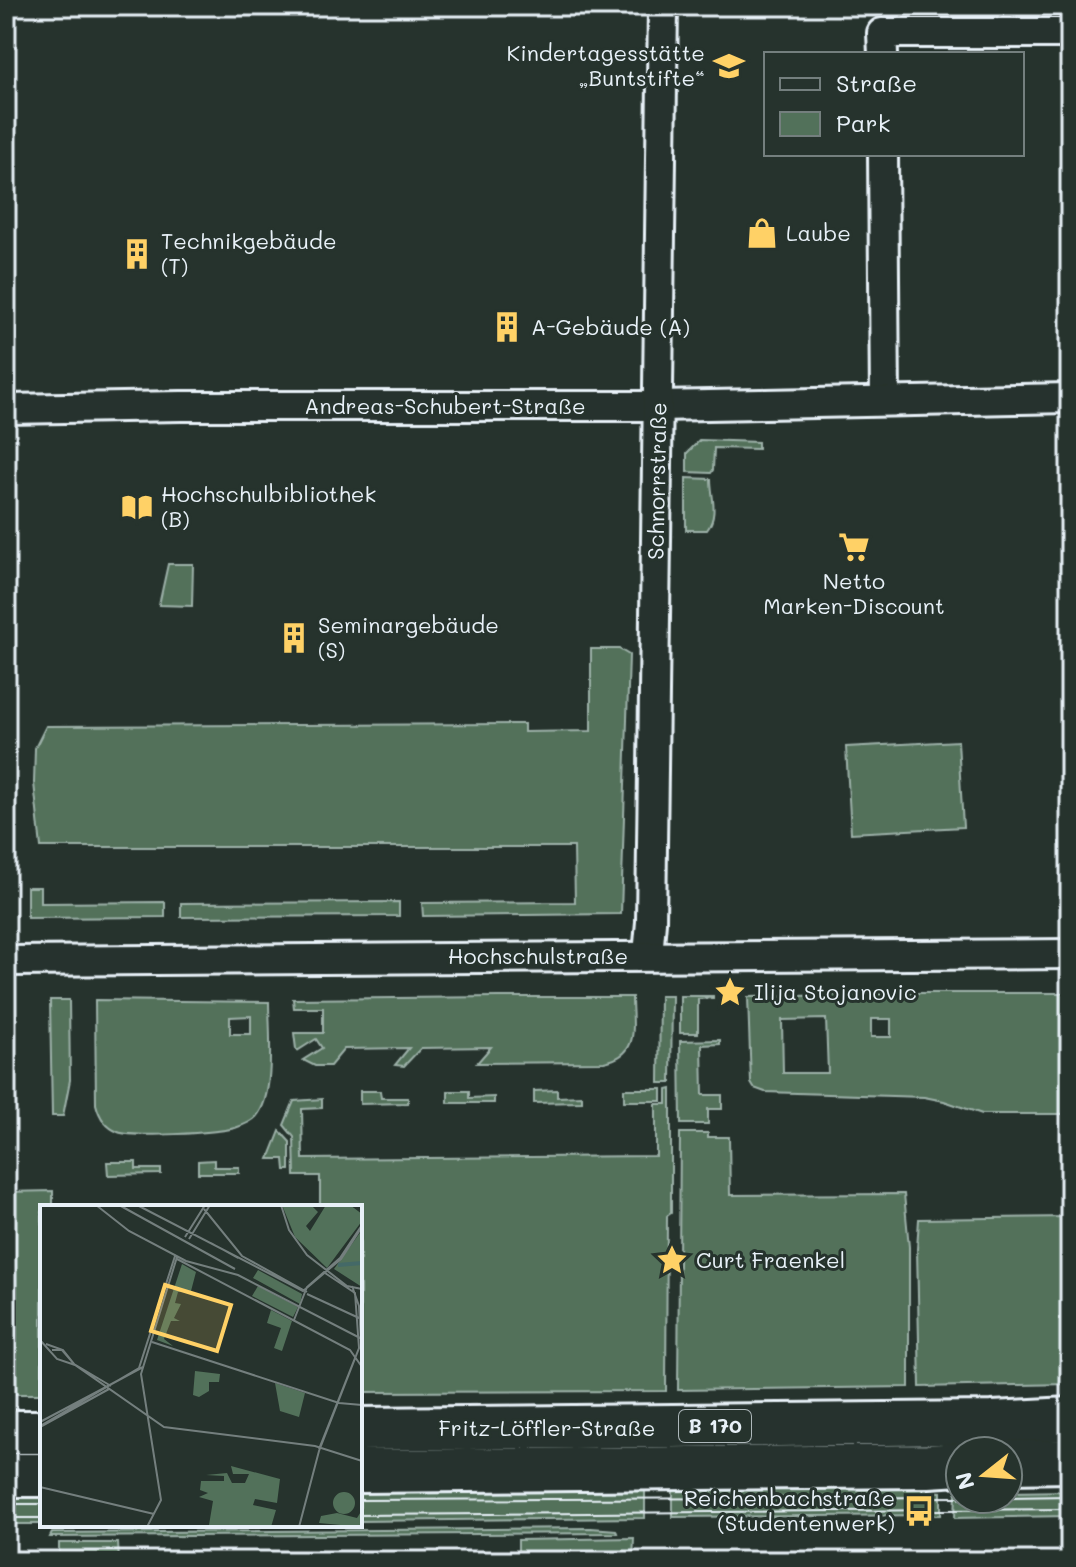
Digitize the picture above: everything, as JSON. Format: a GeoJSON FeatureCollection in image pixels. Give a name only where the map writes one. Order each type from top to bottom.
{"type":"FeatureCollection","features":[{"type":"Feature","properties":{"kind":"main road","name":"Fritz-Löffler-Straße"},"geometry":{"type":"LineString","coordinates":[[362,1429],[992,1423],[1070,1419]]}},
{"type":"Feature","properties":{"kind":"main road"},"geometry":{"type":"LineString","coordinates":[[6,1432],[40,1432]]}},
{"type":"Feature","properties":{"kind":"main road"},"geometry":{"type":"LineString","coordinates":[[1024,1462],[1070,1461]]}},
{"type":"Feature","properties":{"kind":"main road","name":"Fritz-Löffler-Straße"},"geometry":{"type":"LineString","coordinates":[[362,1471],[944,1465]]}},
{"type":"Feature","properties":{"kind":"main road"},"geometry":{"type":"LineString","coordinates":[[6,1475],[40,1475]]}},
{"type":"Feature","properties":{"kind":"street","name":"Schnorrstraße"},"geometry":{"type":"LineString","coordinates":[[648,955],[651,922],[663,6]]}},
{"type":"Feature","properties":{"kind":"street"},"geometry":{"type":"LineString","coordinates":[[883,52],[882,33],[1070,33]]}},
{"type":"Feature","properties":{"kind":"street"},"geometry":{"type":"LineString","coordinates":[[883,156],[885,401]]}},
{"type":"Feature","properties":{"kind":"street","name":"Andreas-Schubert-Straße"},"geometry":{"type":"LineString","coordinates":[[6,409],[324,405],[658,406],[1070,398]]}},
{"type":"Feature","properties":{"kind":"street","name":"Hochschulstraße"},"geometry":{"type":"LineString","coordinates":[[6,961],[1070,954]]}},
{"type":"Feature","properties":{"kind":"green space"},"geometry":{"type":"Polygon","coordinates":[[[700,440],[758,442],[758,449],[714,448],[711,473],[687,472],[687,453],[700,440]]]}},
{"type":"Feature","properties":{"kind":"green space"},"geometry":{"type":"Polygon","coordinates":[[[686,478],[711,479],[714,512],[707,530],[686,530],[686,478]]]}},
{"type":"Feature","properties":{"kind":"green space"},"geometry":{"type":"Polygon","coordinates":[[[168,564],[193,564],[192,606],[159,605],[168,564]]]}},
{"type":"Feature","properties":{"kind":"green space"},"geometry":{"type":"Polygon","coordinates":[[[591,649],[619,649],[629,655],[621,914],[423,916],[422,903],[575,902],[574,847],[41,847],[34,783],[35,748],[46,726],[524,724],[524,732],[591,731],[591,649]]]}},
{"type":"Feature","properties":{"kind":"green space"},"geometry":{"type":"Polygon","coordinates":[[[958,741],[963,827],[851,833],[846,747],[958,741]]]}},
{"type":"Feature","properties":{"kind":"green space"},"geometry":{"type":"Polygon","coordinates":[[[27,887],[40,887],[40,903],[165,902],[165,917],[27,918],[27,887]]]}},
{"type":"Feature","properties":{"kind":"green space"},"geometry":{"type":"Polygon","coordinates":[[[399,902],[399,916],[181,917],[181,903],[399,902]]]}},
{"type":"Feature","properties":{"kind":"green space"},"geometry":{"type":"Polygon","coordinates":[[[1070,993],[1070,1114],[982,1114],[924,1097],[765,1092],[754,1088],[751,1083],[748,997],[1070,993]],[[826,1019],[782,1020],[783,1073],[828,1073],[826,1019]],[[871,1019],[871,1037],[891,1037],[891,1019],[871,1019]]]}},
{"type":"Feature","properties":{"kind":"green space"},"geometry":{"type":"Polygon","coordinates":[[[660,996],[672,996],[671,1083],[659,1083],[660,996]]]}},
{"type":"Feature","properties":{"kind":"green space"},"geometry":{"type":"Polygon","coordinates":[[[680,996],[713,996],[698,999],[698,1033],[680,1033],[680,996]]]}},
{"type":"Feature","properties":{"kind":"green space"},"geometry":{"type":"Polygon","coordinates":[[[632,997],[632,1038],[624,1053],[604,1062],[477,1063],[491,1047],[421,1048],[404,1066],[395,1065],[409,1048],[344,1049],[330,1066],[315,1066],[303,1060],[322,1048],[316,1039],[296,1049],[294,1033],[323,1033],[323,1008],[294,1008],[293,999],[632,997]]]}},
{"type":"Feature","properties":{"kind":"green space"},"geometry":{"type":"Polygon","coordinates":[[[50,1000],[69,1000],[70,1080],[63,1116],[52,1116],[50,1000]]]}},
{"type":"Feature","properties":{"kind":"green space"},"geometry":{"type":"Polygon","coordinates":[[[95,1000],[269,1002],[269,1078],[262,1107],[249,1122],[211,1132],[127,1134],[113,1130],[106,1124],[96,1104],[95,1000]],[[251,1016],[230,1017],[230,1034],[251,1034],[251,1016]]]}},
{"type":"Feature","properties":{"kind":"green space"},"geometry":{"type":"Polygon","coordinates":[[[720,1040],[720,1044],[702,1045],[703,1095],[722,1095],[722,1109],[708,1109],[708,1124],[681,1124],[680,1041],[720,1040]]]}},
{"type":"Feature","properties":{"kind":"green space"},"geometry":{"type":"Polygon","coordinates":[[[624,1089],[662,1089],[662,1101],[624,1101],[624,1089]]]}},
{"type":"Feature","properties":{"kind":"green space"},"geometry":{"type":"Polygon","coordinates":[[[671,1089],[671,1213],[667,1216],[666,1391],[362,1392],[362,1205],[320,1205],[320,1176],[295,1176],[294,1137],[284,1125],[294,1101],[322,1099],[322,1108],[302,1109],[303,1159],[656,1156],[656,1104],[667,1104],[667,1090],[671,1089]]]}},
{"type":"Feature","properties":{"kind":"green space"},"geometry":{"type":"Polygon","coordinates":[[[557,1090],[557,1097],[582,1096],[582,1102],[534,1103],[534,1091],[557,1090]]]}},
{"type":"Feature","properties":{"kind":"green space"},"geometry":{"type":"Polygon","coordinates":[[[360,1091],[380,1091],[381,1098],[408,1098],[408,1103],[360,1104],[360,1091]]]}},
{"type":"Feature","properties":{"kind":"green space"},"geometry":{"type":"Polygon","coordinates":[[[448,1091],[469,1091],[469,1098],[494,1097],[494,1103],[448,1103],[448,1091]]]}},
{"type":"Feature","properties":{"kind":"green space"},"geometry":{"type":"Polygon","coordinates":[[[280,1131],[290,1142],[290,1170],[285,1170],[284,1159],[269,1159],[280,1131]]]}},
{"type":"Feature","properties":{"kind":"green space"},"geometry":{"type":"Polygon","coordinates":[[[680,1133],[729,1137],[730,1195],[904,1194],[909,1247],[909,1387],[678,1390],[680,1133]]]}},
{"type":"Feature","properties":{"kind":"green space"},"geometry":{"type":"Polygon","coordinates":[[[214,1160],[214,1167],[239,1167],[239,1173],[198,1173],[198,1161],[214,1160]]]}},
{"type":"Feature","properties":{"kind":"green space"},"geometry":{"type":"Polygon","coordinates":[[[107,1162],[136,1162],[136,1169],[161,1169],[161,1174],[108,1175],[107,1162]]]}},
{"type":"Feature","properties":{"kind":"green space"},"geometry":{"type":"Polygon","coordinates":[[[53,1191],[53,1205],[40,1205],[40,1394],[6,1394],[6,1192],[53,1191]]]}},
{"type":"Feature","properties":{"kind":"green space"},"geometry":{"type":"Polygon","coordinates":[[[1070,1217],[1070,1384],[920,1387],[919,1219],[1070,1217]]]}},
{"type":"Feature","properties":{"kind":"green space"},"geometry":{"type":"Polygon","coordinates":[[[924,1479],[923,1491],[941,1492],[941,1515],[673,1517],[673,1482],[924,1479]]]}},
{"type":"Feature","properties":{"kind":"green space"},"geometry":{"type":"Polygon","coordinates":[[[645,1481],[645,1518],[362,1521],[362,1484],[645,1481]]]}},
{"type":"Feature","properties":{"kind":"green space"},"geometry":{"type":"Polygon","coordinates":[[[6,1488],[40,1488],[40,1524],[6,1524],[6,1488]]]}},
{"type":"Feature","properties":{"kind":"green space"},"geometry":{"type":"Polygon","coordinates":[[[1070,1491],[1070,1516],[955,1518],[955,1515],[1024,1515],[1024,1492],[1070,1491]]]}},
{"type":"Feature","properties":{"kind":"green space"},"geometry":{"type":"Polygon","coordinates":[[[616,1530],[617,1533],[50,1537],[52,1533],[616,1530]]]}},
{"type":"Feature","properties":{"kind":"green space"},"geometry":{"type":"Polygon","coordinates":[[[634,1538],[633,1561],[518,1561],[518,1540],[634,1538]]]}},
{"type":"Feature","properties":{"kind":"green space"},"geometry":{"type":"Polygon","coordinates":[[[59,1543],[118,1543],[119,1561],[59,1561],[59,1543]]]}},
{"type":"Feature","properties":{"kind":"tram line"},"geometry":{"type":"LineString","coordinates":[[1024,1497],[1070,1496]]}},
{"type":"Feature","properties":{"kind":"tram line"},"geometry":{"type":"LineString","coordinates":[[362,1500],[944,1497]]}},
{"type":"Feature","properties":{"kind":"tram line"},"geometry":{"type":"LineString","coordinates":[[6,1504],[40,1504]]}},
{"type":"Feature","properties":{"kind":"tram line"},"geometry":{"type":"LineString","coordinates":[[362,1515],[1070,1509]]}},
{"type":"Feature","properties":{"kind":"tram line"},"geometry":{"type":"LineString","coordinates":[[6,1518],[40,1518]]}},
{"type":"Feature","properties":{"kind":"place","name":"Kindertagesstätte „Buntstifte“"},"geometry":{"type":"Point","coordinates":[729,66]}},
{"type":"Feature","properties":{"kind":"place","name":"Laube"},"geometry":{"type":"Point","coordinates":[762,233]}},
{"type":"Feature","properties":{"kind":"place","name":"Technikgebäude (T)"},"geometry":{"type":"Point","coordinates":[137,254]}},
{"type":"Feature","properties":{"kind":"place","name":"A-Gebäude (A)"},"geometry":{"type":"Point","coordinates":[507,327]}},
{"type":"Feature","properties":{"kind":"place","name":"Hochschulbibliothek (B)"},"geometry":{"type":"Point","coordinates":[137,507]}},
{"type":"Feature","properties":{"kind":"place","name":"Netto Marken-Discount"},"geometry":{"type":"Point","coordinates":[854,547]}},
{"type":"Feature","properties":{"kind":"place","name":"Seminargebäude (S)"},"geometry":{"type":"Point","coordinates":[294,638]}},
{"type":"Feature","properties":{"kind":"place","name":"Ilija Stojanovic"},"geometry":{"type":"Point","coordinates":[730,992]}},
{"type":"Feature","properties":{"kind":"place","name":"Curt Fraenkel"},"geometry":{"type":"Point","coordinates":[672,1260]}},
{"type":"Feature","properties":{"kind":"place","name":"Reichenbachstraße (Studentenwerk)"},"geometry":{"type":"Point","coordinates":[919,1511]}}]}
